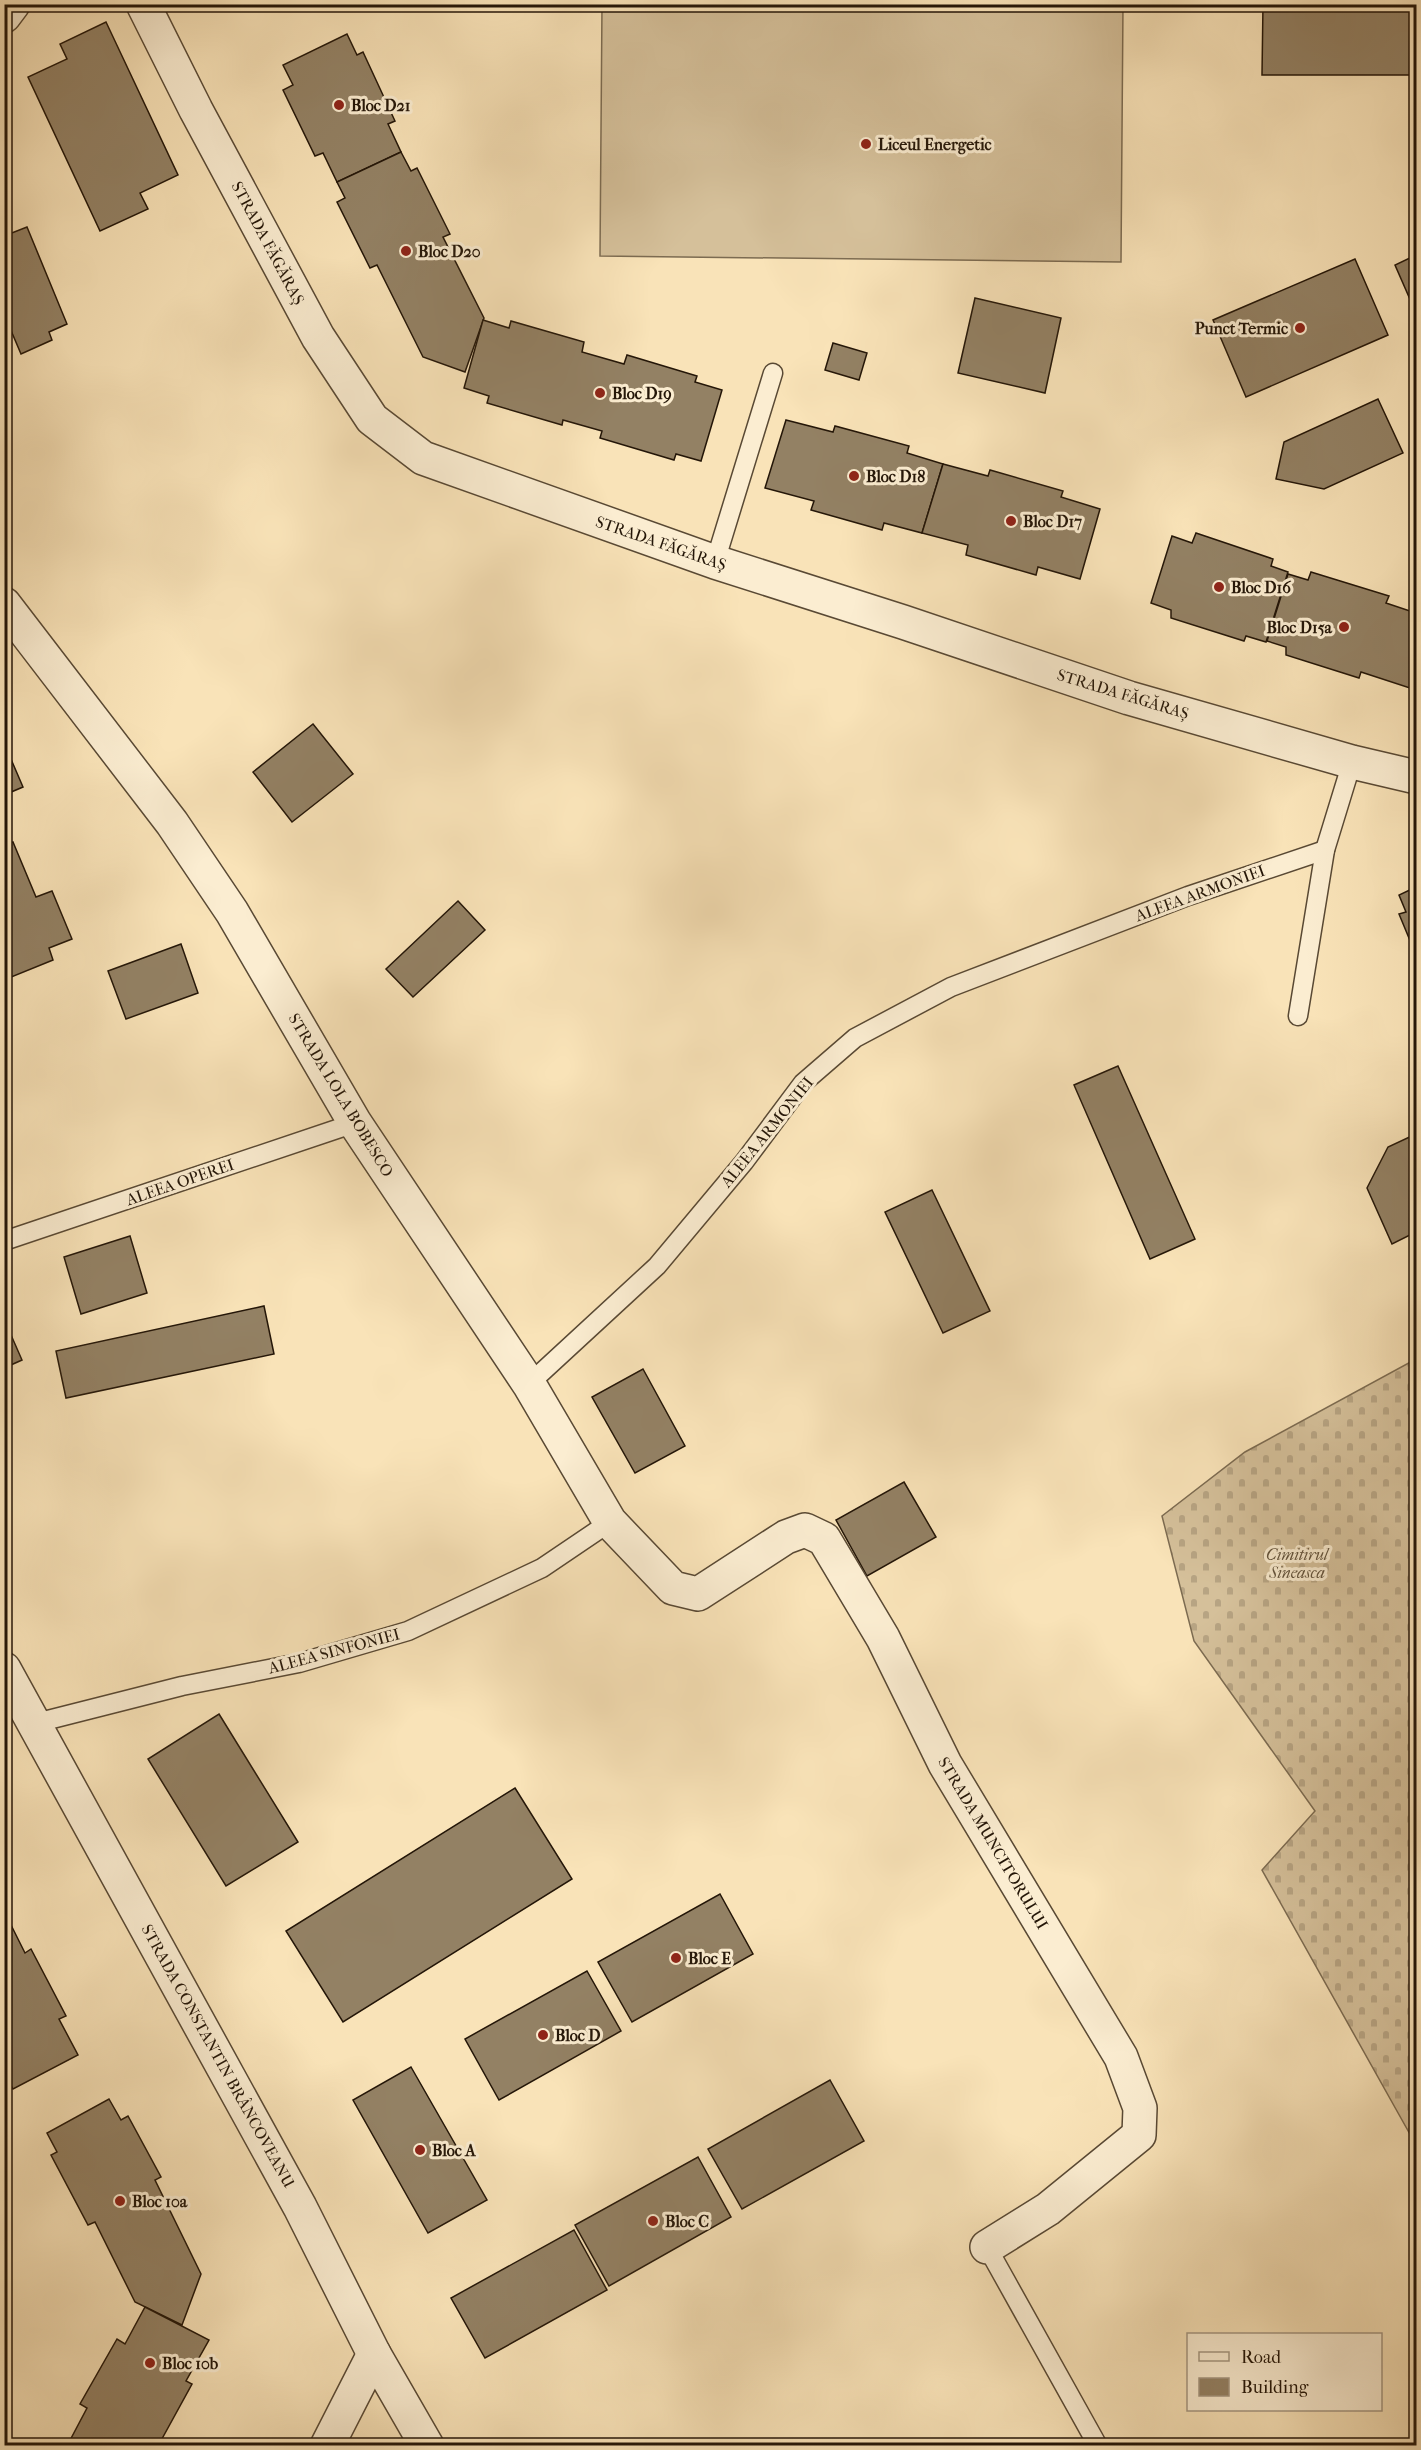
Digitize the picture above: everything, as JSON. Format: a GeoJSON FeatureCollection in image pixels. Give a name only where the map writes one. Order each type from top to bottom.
{"type":"FeatureCollection","features":[{"type":"Feature","properties":{"kind":"street"},"geometry":{"type":"LineString","coordinates":[[4,16],[13,4]]}},
{"type":"Feature","properties":{"kind":"street","name":"STRADA FĂGĂRAȘ"},"geometry":{"type":"LineString","coordinates":[[143,4],[196,110],[318,337],[372,419],[423,458],[715,562],[892,618],[1129,698],[1352,762],[1416,777]]}},
{"type":"Feature","properties":{"kind":"street","name":"STRADA LOLA BOBESCO"},"geometry":{"type":"LineString","coordinates":[[4,604],[172,823],[232,912],[355,1124],[529,1384],[610,1522],[673,1588]]}},
{"type":"Feature","properties":{"kind":"street","name":"STRADA MUNCITORULUI"},"geometry":{"type":"LineString","coordinates":[[673,1588],[698,1594],[786,1538],[805,1530],[824,1539],[882,1638],[945,1764],[1121,2057],[1140,2108],[1139,2135],[1048,2209],[987,2247]]}},
{"type":"Feature","properties":{"kind":"street","name":"STRADA CONSTANTIN BRÂNCOVEANU"},"geometry":{"type":"LineString","coordinates":[[4,1669],[36,1723],[300,2207],[374,2354],[427,2445]]}},
{"type":"Feature","properties":{"kind":"street"},"geometry":{"type":"LineString","coordinates":[[327,2445],[374,2354]]}},
{"type":"Feature","properties":{"kind":"lane"},"geometry":{"type":"LineString","coordinates":[[715,562],[773,373]]}},
{"type":"Feature","properties":{"kind":"lane"},"geometry":{"type":"LineString","coordinates":[[1298,1016],[1325,850],[1352,762]]}},
{"type":"Feature","properties":{"kind":"lane","name":"ALEEA ARMONIEI"},"geometry":{"type":"LineString","coordinates":[[529,1384],[657,1266],[744,1162],[802,1083],[855,1038],[951,987],[1188,896],[1325,850]]}},
{"type":"Feature","properties":{"kind":"lane","name":"ALEEA OPEREI"},"geometry":{"type":"LineString","coordinates":[[4,1242],[355,1124]]}},
{"type":"Feature","properties":{"kind":"lane","name":"ALEEA SINFONIEI"},"geometry":{"type":"LineString","coordinates":[[36,1723],[182,1686],[299,1662],[408,1631],[542,1568],[610,1522]]}},
{"type":"Feature","properties":{"kind":"lane"},"geometry":{"type":"LineString","coordinates":[[987,2247],[1098,2445]]}},
{"type":"Feature","properties":{"kind":"green space","name":"Liceul Energetic"},"geometry":{"type":"Polygon","coordinates":[[[602,5],[1123,5],[1121,262],[600,256],[602,5]]]}},
{"type":"Feature","properties":{"kind":"green space","name":"Cimitirul Sineasca"},"geometry":{"type":"Polygon","coordinates":[[[1416,1359],[1416,2145],[1262,1870],[1315,1811],[1194,1641],[1162,1516],[1245,1452],[1416,1359]]]}},
{"type":"Feature","properties":{"kind":"building"},"geometry":{"type":"Polygon","coordinates":[[[1263,4],[1416,4],[1416,75],[1262,75],[1263,4]]]}},
{"type":"Feature","properties":{"kind":"building"},"geometry":{"type":"Polygon","coordinates":[[[106,22],[178,175],[140,193],[148,209],[100,231],[28,77],[67,59],[60,44],[106,22]]]}},
{"type":"Feature","properties":{"kind":"building","name":"Bloc D21"},"geometry":{"type":"Polygon","coordinates":[[[347,34],[357,55],[363,52],[395,121],[388,124],[401,152],[337,182],[323,153],[315,156],[283,90],[293,85],[283,65],[347,34]]]}},
{"type":"Feature","properties":{"kind":"building","name":"Bloc D20"},"geometry":{"type":"Polygon","coordinates":[[[401,152],[411,171],[417,168],[450,234],[443,237],[484,318],[465,372],[423,357],[377,265],[370,268],[337,202],[345,198],[337,182],[401,152]]]}},
{"type":"Feature","properties":{"kind":"building"},"geometry":{"type":"Polygon","coordinates":[[[27,227],[67,324],[49,332],[52,340],[21,354],[4,314],[4,236],[27,227]]]}},
{"type":"Feature","properties":{"kind":"building"},"geometry":{"type":"Polygon","coordinates":[[[1416,255],[1416,313],[1395,265],[1416,255]]]}},
{"type":"Feature","properties":{"kind":"building","name":"Punct Termic"},"geometry":{"type":"Polygon","coordinates":[[[1355,259],[1388,335],[1246,397],[1213,320],[1355,259]]]}},
{"type":"Feature","properties":{"kind":"building"},"geometry":{"type":"Polygon","coordinates":[[[975,298],[1061,318],[1045,393],[958,373],[975,298]]]}},
{"type":"Feature","properties":{"kind":"building","name":"Bloc D19"},"geometry":{"type":"Polygon","coordinates":[[[483,320],[509,328],[511,321],[584,342],[582,352],[624,364],[627,355],[697,376],[695,382],[722,390],[701,461],[676,454],[674,460],[600,438],[602,431],[563,420],[562,425],[487,403],[489,396],[464,388],[483,320]]]}},
{"type":"Feature","properties":{"kind":"building"},"geometry":{"type":"Polygon","coordinates":[[[833,343],[867,353],[859,380],[825,370],[833,343]]]}},
{"type":"Feature","properties":{"kind":"building"},"geometry":{"type":"Polygon","coordinates":[[[1378,399],[1403,453],[1324,489],[1276,479],[1284,442],[1378,399]]]}},
{"type":"Feature","properties":{"kind":"building","name":"Bloc D18"},"geometry":{"type":"Polygon","coordinates":[[[786,420],[833,432],[835,426],[909,446],[907,453],[943,464],[922,533],[884,523],[882,530],[811,510],[814,501],[765,488],[786,420]]]}},
{"type":"Feature","properties":{"kind":"building","name":"Bloc D17"},"geometry":{"type":"Polygon","coordinates":[[[943,464],[988,476],[990,470],[1063,491],[1061,497],[1100,509],[1080,579],[1038,567],[1036,575],[966,555],[968,545],[922,533],[943,464]]]}},
{"type":"Feature","properties":{"kind":"building","name":"Bloc D16"},"geometry":{"type":"Polygon","coordinates":[[[1196,533],[1273,559],[1271,566],[1288,572],[1266,642],[1246,636],[1244,641],[1171,618],[1171,610],[1151,603],[1172,536],[1192,543],[1196,533]]]}},
{"type":"Feature","properties":{"kind":"building","name":"Bloc D15a"},"geometry":{"type":"Polygon","coordinates":[[[1311,572],[1389,596],[1386,603],[1416,613],[1416,690],[1361,672],[1359,678],[1286,655],[1286,647],[1267,641],[1288,574],[1308,580],[1311,572]]]}},
{"type":"Feature","properties":{"kind":"building"},"geometry":{"type":"Polygon","coordinates":[[[313,724],[353,774],[292,822],[253,772],[313,724]]]}},
{"type":"Feature","properties":{"kind":"building"},"geometry":{"type":"Polygon","coordinates":[[[4,743],[23,787],[4,795],[4,743]]]}},
{"type":"Feature","properties":{"kind":"building"},"geometry":{"type":"Polygon","coordinates":[[[13,842],[36,897],[52,891],[72,939],[49,948],[53,960],[4,980],[4,845],[13,842]]]}},
{"type":"Feature","properties":{"kind":"building"},"geometry":{"type":"Polygon","coordinates":[[[1416,887],[1416,955],[1399,914],[1406,912],[1399,895],[1416,887]]]}},
{"type":"Feature","properties":{"kind":"building"},"geometry":{"type":"Polygon","coordinates":[[[458,901],[485,930],[413,997],[386,969],[458,901]]]}},
{"type":"Feature","properties":{"kind":"building"},"geometry":{"type":"Polygon","coordinates":[[[181,944],[198,993],[126,1019],[108,971],[181,944]]]}},
{"type":"Feature","properties":{"kind":"building"},"geometry":{"type":"Polygon","coordinates":[[[1118,1066],[1195,1239],[1150,1259],[1074,1085],[1118,1066]]]}},
{"type":"Feature","properties":{"kind":"building"},"geometry":{"type":"Polygon","coordinates":[[[1416,1134],[1416,1232],[1392,1244],[1367,1188],[1388,1147],[1416,1134]]]}},
{"type":"Feature","properties":{"kind":"building"},"geometry":{"type":"Polygon","coordinates":[[[932,1190],[990,1311],[943,1333],[885,1212],[932,1190]]]}},
{"type":"Feature","properties":{"kind":"building"},"geometry":{"type":"Polygon","coordinates":[[[130,1236],[147,1293],[81,1314],[64,1257],[130,1236]]]}},
{"type":"Feature","properties":{"kind":"building"},"geometry":{"type":"Polygon","coordinates":[[[264,1306],[274,1354],[66,1398],[56,1351],[264,1306]]]}},
{"type":"Feature","properties":{"kind":"building"},"geometry":{"type":"Polygon","coordinates":[[[4,1319],[22,1360],[4,1368],[4,1319]]]}},
{"type":"Feature","properties":{"kind":"building"},"geometry":{"type":"Polygon","coordinates":[[[643,1369],[685,1446],[635,1473],[592,1397],[643,1369]]]}},
{"type":"Feature","properties":{"kind":"building"},"geometry":{"type":"Polygon","coordinates":[[[904,1482],[936,1537],[867,1576],[836,1520],[904,1482]]]}},
{"type":"Feature","properties":{"kind":"building"},"geometry":{"type":"Polygon","coordinates":[[[219,1714],[298,1842],[226,1886],[148,1759],[219,1714]]]}},
{"type":"Feature","properties":{"kind":"building"},"geometry":{"type":"Polygon","coordinates":[[[515,1788],[572,1879],[343,2022],[286,1931],[515,1788]]]}},
{"type":"Feature","properties":{"kind":"building","name":"Bloc E"},"geometry":{"type":"Polygon","coordinates":[[[720,1894],[753,1954],[632,2022],[598,1962],[720,1894]]]}},
{"type":"Feature","properties":{"kind":"building"},"geometry":{"type":"Polygon","coordinates":[[[4,1911],[25,1953],[31,1949],[66,2016],[59,2019],[78,2055],[13,2089],[4,2073],[4,1911]]]}},
{"type":"Feature","properties":{"kind":"building","name":"Bloc D"},"geometry":{"type":"Polygon","coordinates":[[[587,1971],[621,2031],[499,2100],[465,2039],[587,1971]]]}},
{"type":"Feature","properties":{"kind":"building","name":"Bloc A"},"geometry":{"type":"Polygon","coordinates":[[[411,2067],[487,2200],[428,2233],[353,2100],[411,2067]]]}},
{"type":"Feature","properties":{"kind":"building"},"geometry":{"type":"Polygon","coordinates":[[[830,2080],[864,2141],[742,2209],[708,2149],[830,2080]]]}},
{"type":"Feature","properties":{"kind":"building","name":"Bloc 10a"},"geometry":{"type":"Polygon","coordinates":[[[109,2099],[121,2120],[128,2116],[161,2177],[155,2180],[201,2274],[182,2325],[135,2302],[95,2222],[88,2225],[51,2155],[57,2152],[47,2133],[109,2099]]]}},
{"type":"Feature","properties":{"kind":"building","name":"Bloc C"},"geometry":{"type":"Polygon","coordinates":[[[698,2157],[731,2217],[609,2286],[575,2225],[698,2157]]]}},
{"type":"Feature","properties":{"kind":"building"},"geometry":{"type":"Polygon","coordinates":[[[574,2230],[607,2290],[485,2358],[451,2298],[574,2230]]]}},
{"type":"Feature","properties":{"kind":"building","name":"Bloc 10b"},"geometry":{"type":"Polygon","coordinates":[[[145,2307],[209,2340],[186,2381],[192,2384],[158,2446],[67,2446],[87,2408],[80,2404],[117,2339],[125,2344],[145,2307]]]}},
{"type":"Feature","properties":{"kind":"place","name":"Bloc D21"},"geometry":{"type":"Point","coordinates":[339,105]}},
{"type":"Feature","properties":{"kind":"place","name":"Liceul Energetic"},"geometry":{"type":"Point","coordinates":[866,144]}},
{"type":"Feature","properties":{"kind":"place","name":"Bloc D20"},"geometry":{"type":"Point","coordinates":[406,251]}},
{"type":"Feature","properties":{"kind":"place","name":"Punct Termic"},"geometry":{"type":"Point","coordinates":[1300,328]}},
{"type":"Feature","properties":{"kind":"place","name":"Bloc D19"},"geometry":{"type":"Point","coordinates":[600,393]}},
{"type":"Feature","properties":{"kind":"place","name":"Bloc D18"},"geometry":{"type":"Point","coordinates":[854,476]}},
{"type":"Feature","properties":{"kind":"place","name":"Bloc D17"},"geometry":{"type":"Point","coordinates":[1011,521]}},
{"type":"Feature","properties":{"kind":"place","name":"Bloc D16"},"geometry":{"type":"Point","coordinates":[1219,587]}},
{"type":"Feature","properties":{"kind":"place","name":"Bloc D15a"},"geometry":{"type":"Point","coordinates":[1344,627]}},
{"type":"Feature","properties":{"kind":"place","name":"Bloc E"},"geometry":{"type":"Point","coordinates":[676,1958]}},
{"type":"Feature","properties":{"kind":"place","name":"Bloc D"},"geometry":{"type":"Point","coordinates":[543,2035]}},
{"type":"Feature","properties":{"kind":"place","name":"Bloc A"},"geometry":{"type":"Point","coordinates":[420,2150]}},
{"type":"Feature","properties":{"kind":"place","name":"Bloc 10a"},"geometry":{"type":"Point","coordinates":[120,2201]}},
{"type":"Feature","properties":{"kind":"place","name":"Bloc C"},"geometry":{"type":"Point","coordinates":[653,2221]}},
{"type":"Feature","properties":{"kind":"place","name":"Bloc 10b"},"geometry":{"type":"Point","coordinates":[150,2363]}}]}
